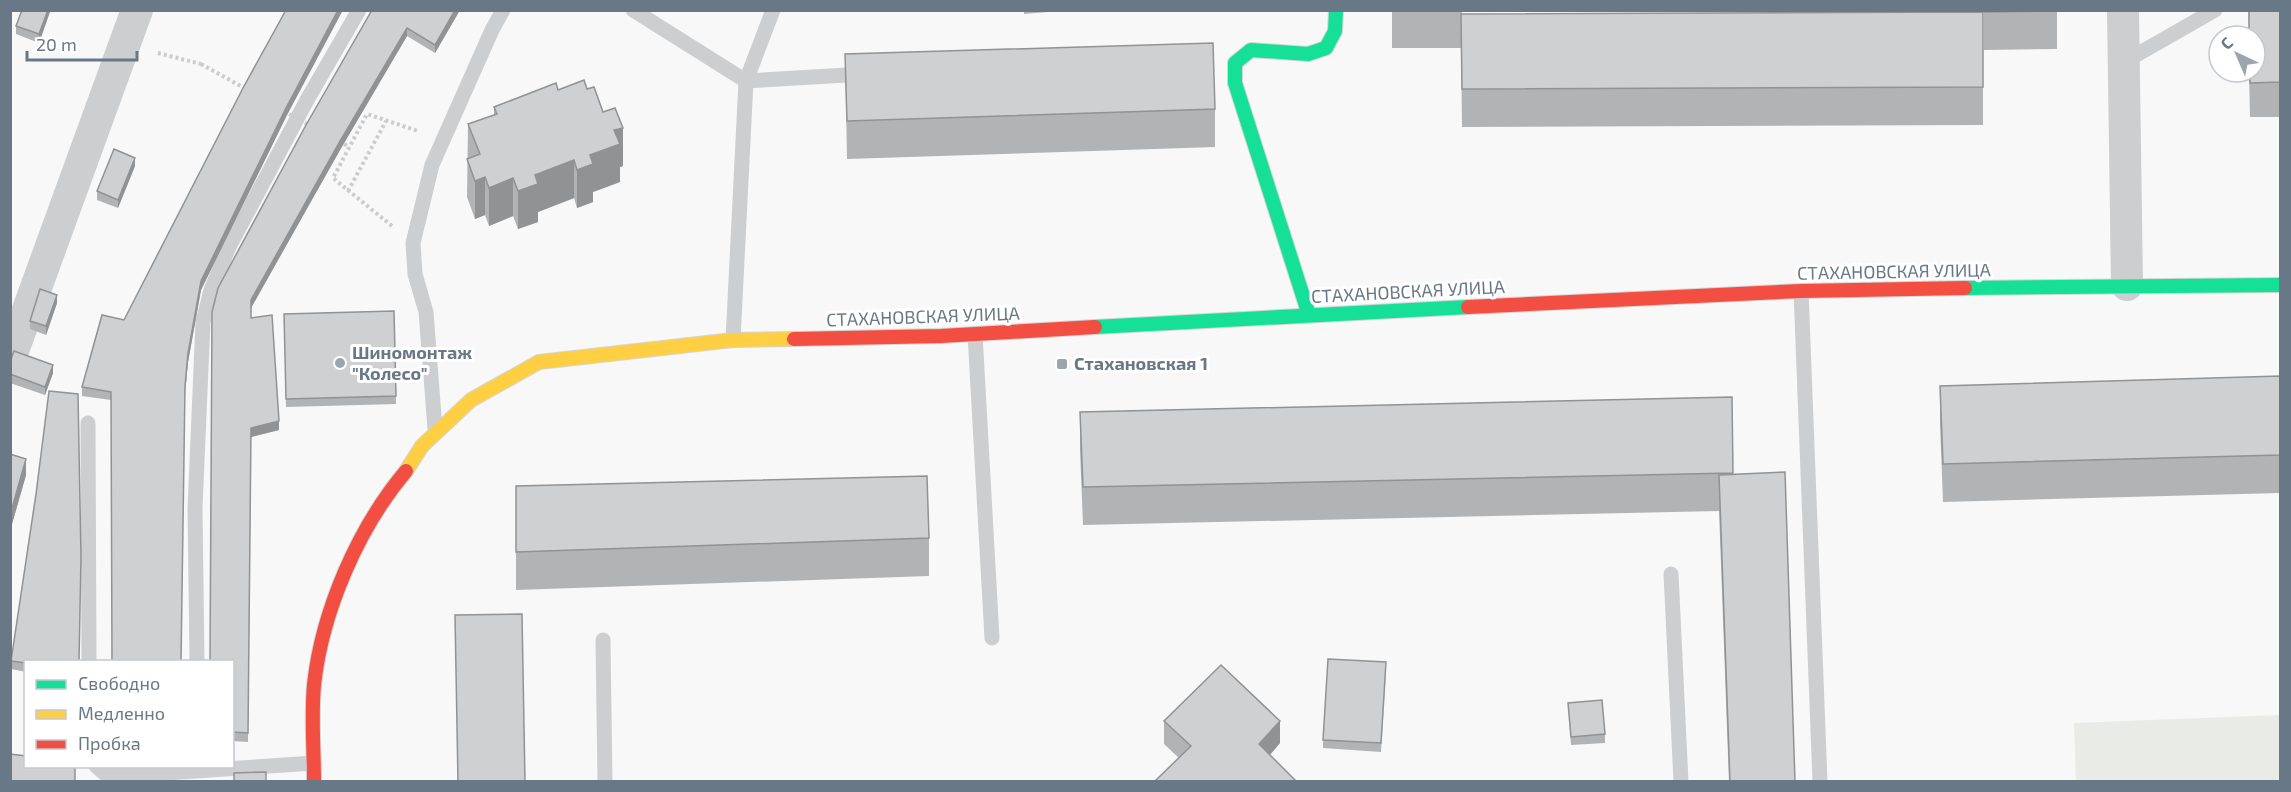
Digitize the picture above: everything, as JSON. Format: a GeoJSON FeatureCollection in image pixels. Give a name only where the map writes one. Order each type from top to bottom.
{"type":"FeatureCollection","features":[{"type":"Feature","properties":{"kind":"street"},"geometry":{"type":"LineString","coordinates":[[10,359],[137,10]]}},
{"type":"Feature","properties":{"kind":"street"},"geometry":{"type":"LineString","coordinates":[[1309,315],[1235,83],[1235,63],[1251,50],[1308,54],[1326,48],[1335,31],[1336,10]]}},
{"type":"Feature","properties":{"kind":"street"},"geometry":{"type":"LineString","coordinates":[[2123,10],[2127,285]]}},
{"type":"Feature","properties":{"kind":"street","name":"СТАХАНОВСКАЯ УЛИЦА"},"geometry":{"type":"LineString","coordinates":[[435,432],[471,400],[539,362],[733,340],[975,334],[1801,291],[2127,285],[2280,285]]}},
{"type":"Feature","properties":{"kind":"street"},"geometry":{"type":"LineString","coordinates":[[314,782],[314,687],[321,640],[346,572],[372,518],[422,446],[435,432]]}},
{"type":"Feature","properties":{"kind":"lane"},"geometry":{"type":"LineString","coordinates":[[197,660],[195,508],[203,322],[210,290],[229,247],[307,100],[359,10]]}},
{"type":"Feature","properties":{"kind":"lane"},"geometry":{"type":"LineString","coordinates":[[435,432],[426,312],[415,274],[413,243],[432,165],[503,10]]}},
{"type":"Feature","properties":{"kind":"lane"},"geometry":{"type":"LineString","coordinates":[[633,10],[746,81],[874,74]]}},
{"type":"Feature","properties":{"kind":"lane"},"geometry":{"type":"LineString","coordinates":[[733,340],[746,81],[773,10]]}},
{"type":"Feature","properties":{"kind":"lane"},"geometry":{"type":"LineString","coordinates":[[2124,62],[2215,10]]}},
{"type":"Feature","properties":{"kind":"lane"},"geometry":{"type":"LineString","coordinates":[[1801,291],[1820,782]]}},
{"type":"Feature","properties":{"kind":"lane"},"geometry":{"type":"LineString","coordinates":[[975,334],[992,638]]}},
{"type":"Feature","properties":{"kind":"lane"},"geometry":{"type":"LineString","coordinates":[[88,423],[89,660]]}},
{"type":"Feature","properties":{"kind":"lane"},"geometry":{"type":"LineString","coordinates":[[1671,574],[1681,782]]}},
{"type":"Feature","properties":{"kind":"lane"},"geometry":{"type":"LineString","coordinates":[[603,640],[605,782]]}},
{"type":"Feature","properties":{"kind":"lane"},"geometry":{"type":"LineString","coordinates":[[234,767],[314,763]]}},
{"type":"Feature","properties":{"kind":"lane"},"geometry":{"type":"LineString","coordinates":[[98,768],[105,774],[121,776],[217,768]]}},
{"type":"Feature","properties":{"kind":"path"},"geometry":{"type":"LineString","coordinates":[[125,44],[201,64],[250,92]]}},
{"type":"Feature","properties":{"kind":"path"},"geometry":{"type":"LineString","coordinates":[[280,108],[319,130]]}},
{"type":"Feature","properties":{"kind":"path"},"geometry":{"type":"LineString","coordinates":[[413,243],[333,178],[367,114],[443,139]]}},
{"type":"Feature","properties":{"kind":"path"},"geometry":{"type":"LineString","coordinates":[[348,191],[386,121]]}},
{"type":"Feature","properties":{"kind":"path"},"geometry":{"type":"LineString","coordinates":[[329,136],[349,147]]}},
{"type":"Feature","properties":{"kind":"shaded area"},"geometry":{"type":"Polygon","coordinates":[[[2280,715],[2280,781],[2076,781],[2074,723],[2280,715]]]}},
{"type":"Feature","properties":{"kind":"building"},"geometry":{"type":"Polygon","coordinates":[[[22,10],[48,10],[39,34],[16,26],[22,10]]]}},
{"type":"Feature","properties":{"kind":"building"},"geometry":{"type":"Polygon","coordinates":[[[286,10],[338,10],[286,108],[201,281],[188,353],[185,386],[181,660],[112,660],[111,392],[82,387],[102,315],[124,320],[243,88],[286,10]]]}},
{"type":"Feature","properties":{"kind":"building"},"geometry":{"type":"Polygon","coordinates":[[[372,10],[455,10],[435,45],[407,28],[340,141],[251,300],[251,318],[272,315],[279,421],[251,428],[248,733],[234,732],[234,660],[210,660],[212,312],[218,288],[306,125],[372,10]]]}},
{"type":"Feature","properties":{"kind":"building"},"geometry":{"type":"Polygon","coordinates":[[[1984,10],[2057,10],[2057,11],[1984,12],[1984,10]]]}},
{"type":"Feature","properties":{"kind":"building"},"geometry":{"type":"Polygon","coordinates":[[[2249,10],[2280,10],[2280,82],[2267,82],[2267,24],[2249,24],[2249,10]]]}},
{"type":"Feature","properties":{"kind":"building"},"geometry":{"type":"Polygon","coordinates":[[[1983,12],[1983,87],[1462,89],[1461,14],[1983,12]]]}},
{"type":"Feature","properties":{"kind":"building"},"geometry":{"type":"Polygon","coordinates":[[[1213,43],[1215,109],[847,121],[845,54],[1213,43]]]}},
{"type":"Feature","properties":{"kind":"building"},"geometry":{"type":"Polygon","coordinates":[[[584,80],[587,89],[594,87],[603,112],[615,108],[623,128],[614,130],[620,144],[590,155],[593,164],[577,170],[574,160],[535,175],[538,184],[518,191],[513,178],[489,188],[485,177],[475,181],[467,159],[480,154],[468,124],[497,114],[494,107],[556,83],[558,90],[584,80]]]}},
{"type":"Feature","properties":{"kind":"building"},"geometry":{"type":"Polygon","coordinates":[[[114,149],[135,158],[118,200],[97,191],[114,149]]]}},
{"type":"Feature","properties":{"kind":"building"},"geometry":{"type":"Polygon","coordinates":[[[40,289],[57,295],[46,326],[30,321],[40,289]]]}},
{"type":"Feature","properties":{"kind":"building","name":"Шиномонтаж \"Колесо\""},"geometry":{"type":"Polygon","coordinates":[[[394,311],[396,396],[286,399],[284,314],[394,311]]]}},
{"type":"Feature","properties":{"kind":"building"},"geometry":{"type":"Polygon","coordinates":[[[14,351],[53,365],[45,387],[10,374],[10,362],[14,351]]]}},
{"type":"Feature","properties":{"kind":"building"},"geometry":{"type":"Polygon","coordinates":[[[2280,376],[2280,455],[1943,464],[1940,386],[2280,376]]]}},
{"type":"Feature","properties":{"kind":"building"},"geometry":{"type":"Polygon","coordinates":[[[49,391],[78,394],[81,557],[79,660],[24,660],[24,663],[11,661],[49,391]]]}},
{"type":"Feature","properties":{"kind":"building"},"geometry":{"type":"Polygon","coordinates":[[[1732,397],[1733,473],[1083,487],[1080,412],[1732,397]]]}},
{"type":"Feature","properties":{"kind":"building"},"geometry":{"type":"Polygon","coordinates":[[[10,454],[26,459],[12,508],[10,507],[10,454]]]}},
{"type":"Feature","properties":{"kind":"building"},"geometry":{"type":"Polygon","coordinates":[[[1785,472],[1795,782],[1730,782],[1719,475],[1785,472]]]}},
{"type":"Feature","properties":{"kind":"building"},"geometry":{"type":"Polygon","coordinates":[[[927,476],[929,538],[516,552],[516,486],[927,476]]]}},
{"type":"Feature","properties":{"kind":"building"},"geometry":{"type":"Polygon","coordinates":[[[522,614],[525,782],[458,782],[455,615],[522,614]]]}},
{"type":"Feature","properties":{"kind":"building"},"geometry":{"type":"Polygon","coordinates":[[[1328,659],[1386,662],[1381,743],[1323,740],[1328,659]]]}},
{"type":"Feature","properties":{"kind":"building"},"geometry":{"type":"Polygon","coordinates":[[[1221,665],[1280,721],[1259,744],[1297,782],[1154,782],[1191,746],[1164,721],[1221,665]]]}},
{"type":"Feature","properties":{"kind":"building"},"geometry":{"type":"Polygon","coordinates":[[[1602,700],[1605,734],[1571,737],[1568,703],[1602,700]]]}},
{"type":"Feature","properties":{"kind":"building"},"geometry":{"type":"Polygon","coordinates":[[[10,754],[24,756],[24,768],[75,768],[75,782],[10,782],[10,754]]]}},
{"type":"Feature","properties":{"kind":"building"},"geometry":{"type":"Polygon","coordinates":[[[266,772],[266,782],[234,782],[234,773],[266,772]]]}},
{"type":"Feature","properties":{"kind":"traffic: fast"},"geometry":{"type":"LineString","coordinates":[[1309,315],[1235,83],[1235,63],[1251,50],[1308,54],[1326,48],[1335,31],[1336,10]]}},
{"type":"Feature","properties":{"kind":"traffic: fast"},"geometry":{"type":"LineString","coordinates":[[1965,288],[2280,285]]}},
{"type":"Feature","properties":{"kind":"traffic: fast"},"geometry":{"type":"LineString","coordinates":[[1095,327],[1468,307]]}},
{"type":"Feature","properties":{"kind":"traffic: slow"},"geometry":{"type":"LineString","coordinates":[[406,471],[422,446],[471,400],[539,362],[733,340],[794,339]]}},
{"type":"Feature","properties":{"kind":"traffic: jam"},"geometry":{"type":"LineString","coordinates":[[1468,307],[1801,291],[1965,288]]}},
{"type":"Feature","properties":{"kind":"traffic: jam"},"geometry":{"type":"LineString","coordinates":[[794,339],[941,336],[1095,327]]}},
{"type":"Feature","properties":{"kind":"traffic: jam"},"geometry":{"type":"LineString","coordinates":[[314,782],[314,685],[325,628],[334,600],[358,544],[406,471]]}},
{"type":"Feature","properties":{"kind":"place","name":"Шиномонтаж \"Колесо\""},"geometry":{"type":"Point","coordinates":[340,363]}},
{"type":"Feature","properties":{"kind":"place","name":"Стахановская 1"},"geometry":{"type":"Point","coordinates":[1062,364]}}]}
